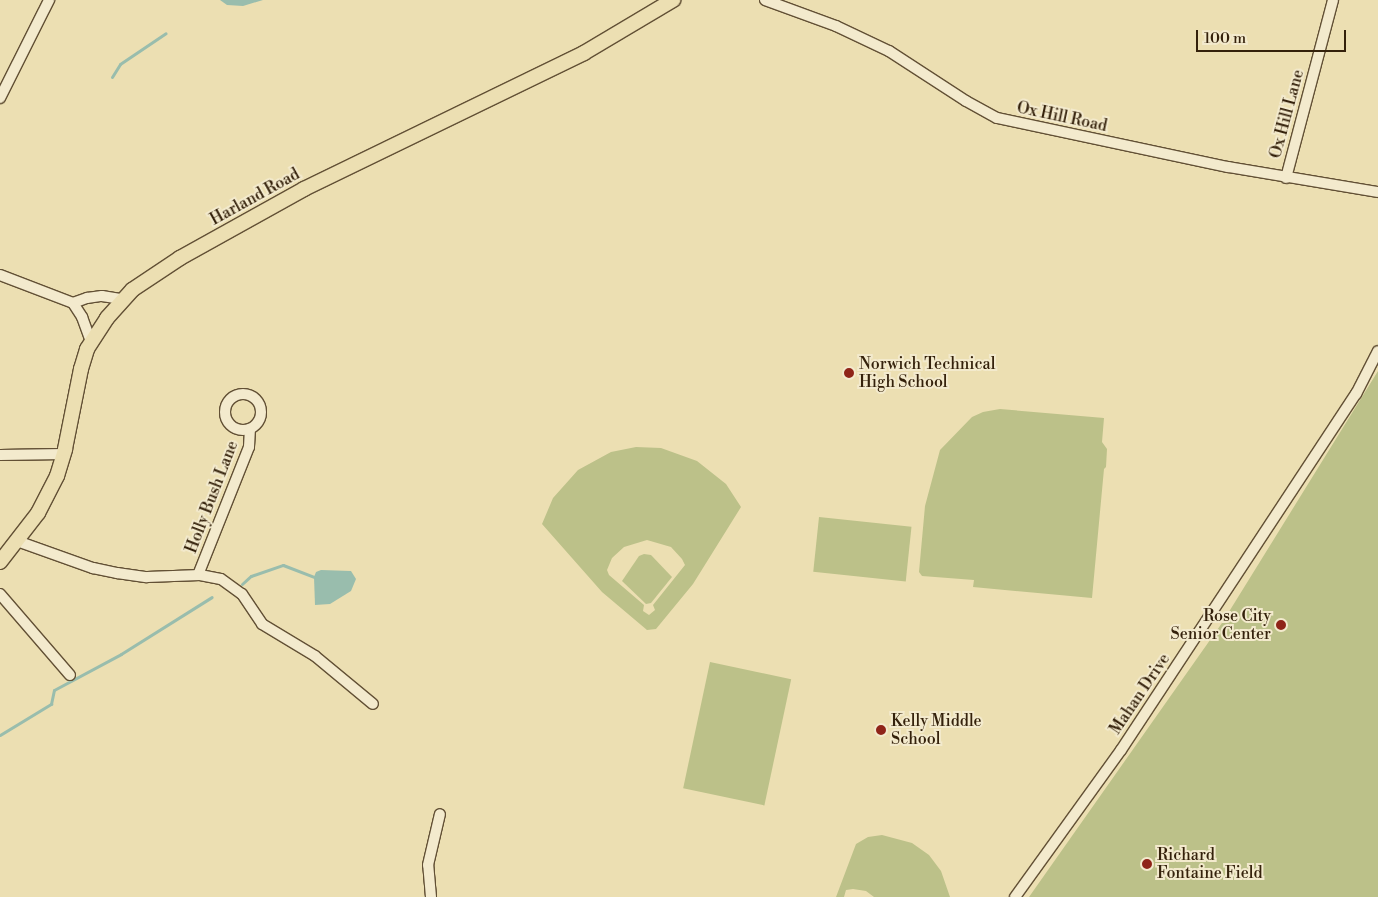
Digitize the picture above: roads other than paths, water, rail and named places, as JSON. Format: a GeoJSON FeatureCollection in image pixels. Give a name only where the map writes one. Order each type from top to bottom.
{"type":"FeatureCollection","features":[{"type":"Feature","properties":{"kind":"main road","name":"Harland Road"},"geometry":{"type":"LineString","coordinates":[[0,562],[48,496],[64,454],[80,369],[91,342],[122,299],[160,270],[263,211],[346,168],[584,53],[673,0]]}},
{"type":"Feature","properties":{"kind":"street"},"geometry":{"type":"LineString","coordinates":[[0,98],[49,0]]}},
{"type":"Feature","properties":{"kind":"street","name":"Ox Hill Road"},"geometry":{"type":"LineString","coordinates":[[765,0],[836,26],[889,51],[966,101],[997,118],[1161,154],[1286,178],[1378,192]]}},
{"type":"Feature","properties":{"kind":"street","name":"Ox Hill Lane"},"geometry":{"type":"LineString","coordinates":[[1286,178],[1333,0]]}},
{"type":"Feature","properties":{"kind":"street"},"geometry":{"type":"LineString","coordinates":[[0,275],[72,303],[82,317],[91,342]]}},
{"type":"Feature","properties":{"kind":"street"},"geometry":{"type":"LineString","coordinates":[[72,303],[102,296],[122,299]]}},
{"type":"Feature","properties":{"kind":"street","name":"Mahan Drive"},"geometry":{"type":"LineString","coordinates":[[1014,897],[1144,715],[1363,384],[1378,351]]}},
{"type":"Feature","properties":{"kind":"street","name":"Holly Bush Lane"},"geometry":{"type":"LineString","coordinates":[[198,575],[249,447],[250,429]]}},
{"type":"Feature","properties":{"kind":"street"},"geometry":{"type":"LineString","coordinates":[[0,455],[64,454]]}},
{"type":"Feature","properties":{"kind":"street"},"geometry":{"type":"LineString","coordinates":[[16,541],[108,572],[147,577],[198,575],[216,577],[242,594],[259,621],[315,656],[373,704]]}},
{"type":"Feature","properties":{"kind":"street"},"geometry":{"type":"LineString","coordinates":[[0,594],[70,675]]}},
{"type":"Feature","properties":{"kind":"street"},"geometry":{"type":"LineString","coordinates":[[431,897],[428,865],[440,814]]}},
{"type":"Feature","properties":{"kind":"waterway"},"geometry":{"type":"LineString","coordinates":[[112,77],[120,64],[166,33]]}},
{"type":"Feature","properties":{"kind":"waterway"},"geometry":{"type":"LineString","coordinates":[[242,584],[251,576],[283,565],[314,577]]}},
{"type":"Feature","properties":{"kind":"waterway"},"geometry":{"type":"LineString","coordinates":[[0,735],[51,704],[54,690],[121,654],[212,597]]}},
{"type":"Feature","properties":{"kind":"place","name":"Norwich Technical High School"},"geometry":{"type":"Point","coordinates":[849,373]}},
{"type":"Feature","properties":{"kind":"place","name":"Rose City Senior Center"},"geometry":{"type":"Point","coordinates":[1281,625]}},
{"type":"Feature","properties":{"kind":"place","name":"Kelly Middle School"},"geometry":{"type":"Point","coordinates":[881,730]}},
{"type":"Feature","properties":{"kind":"place","name":"Richard Fontaine Field"},"geometry":{"type":"Point","coordinates":[1147,864]}}]}
